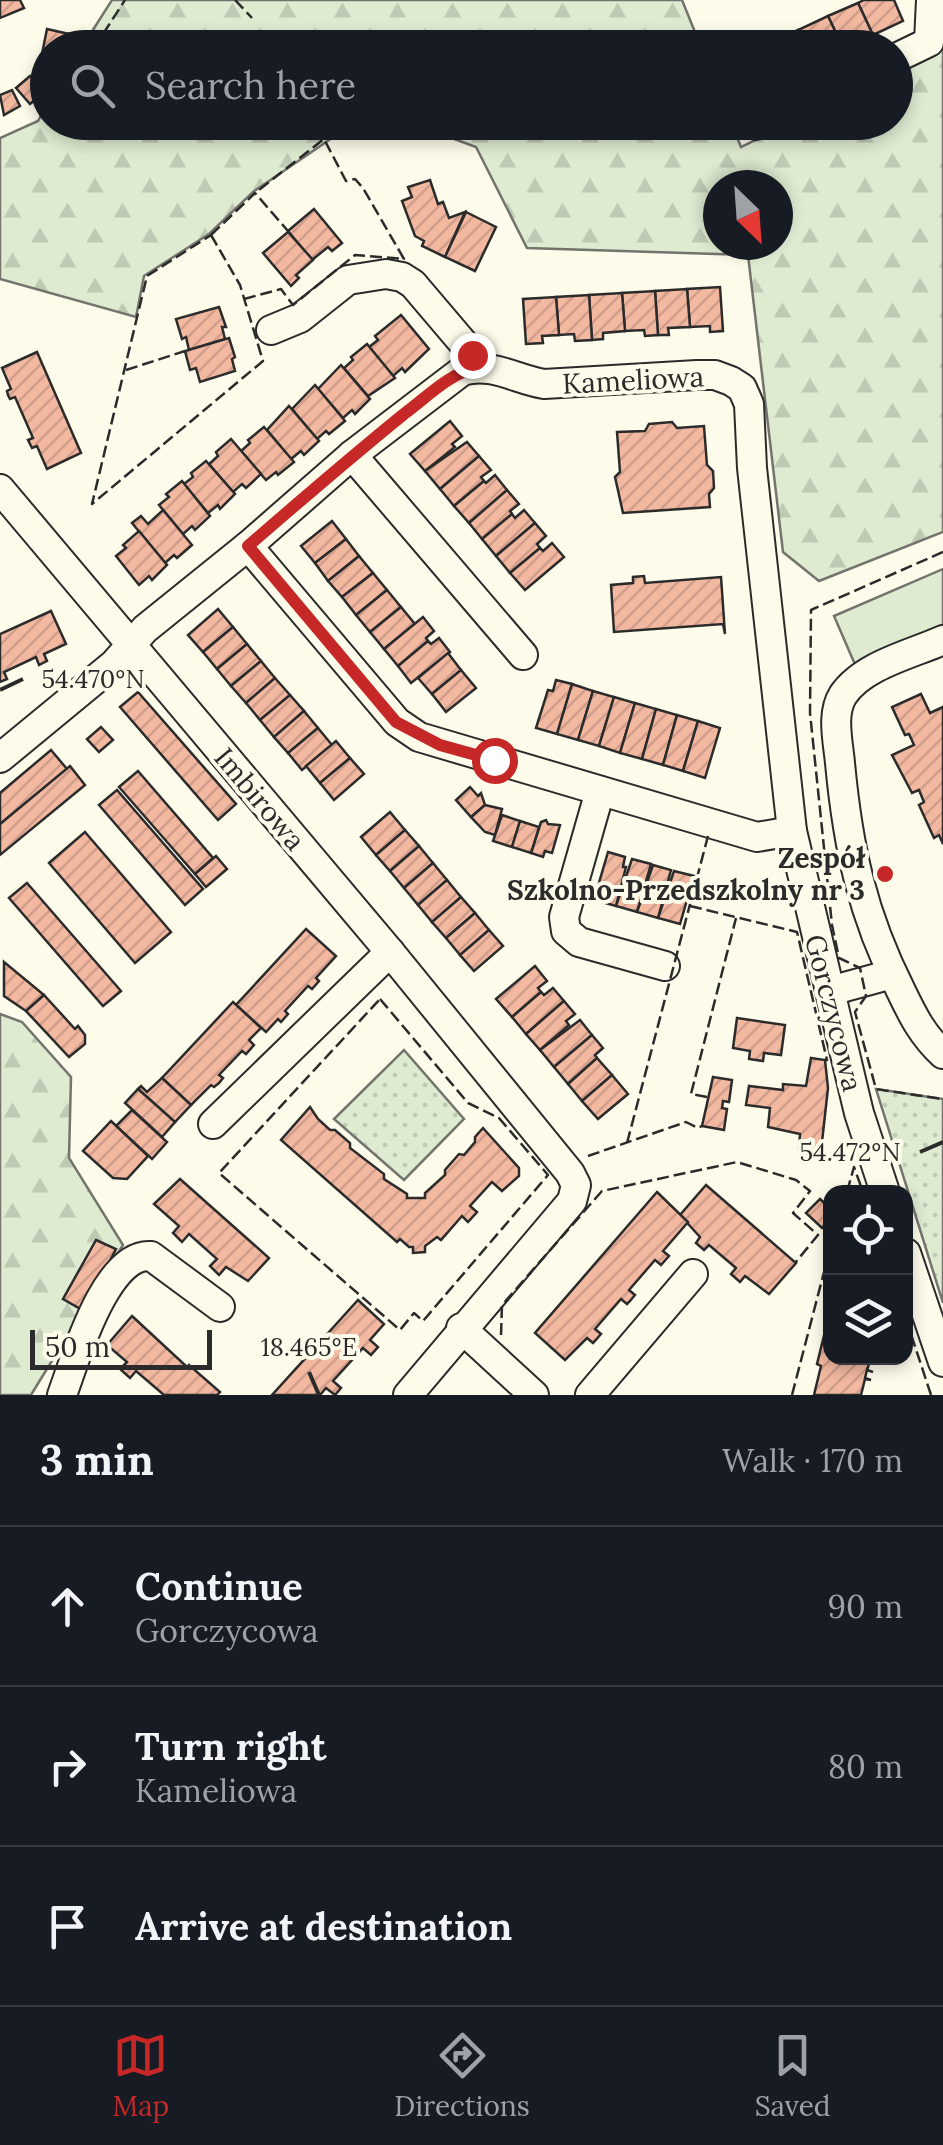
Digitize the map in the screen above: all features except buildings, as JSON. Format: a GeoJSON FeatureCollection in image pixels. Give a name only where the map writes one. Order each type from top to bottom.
{"type":"FeatureCollection","features":[{"type":"Feature","properties":{"kind":"street"},"geometry":{"type":"LineString","coordinates":[[913,50],[929,42],[931,0]]}},
{"type":"Feature","properties":{"kind":"street"},"geometry":{"type":"LineString","coordinates":[[0,758],[114,664],[145,629],[352,456],[462,371],[483,367],[414,284],[386,274],[348,280],[300,318],[272,330]]}},
{"type":"Feature","properties":{"kind":"street","name":"Kameliowa"},"geometry":{"type":"LineString","coordinates":[[483,367],[544,384],[714,375],[742,388],[749,404],[768,613]]}},
{"type":"Feature","properties":{"kind":"street"},"geometry":{"type":"LineString","coordinates":[[352,456],[523,654]]}},
{"type":"Feature","properties":{"kind":"street","name":"Imbirowa"},"geometry":{"type":"LineString","coordinates":[[0,489],[390,952],[570,1173],[576,1185],[572,1201],[462,1328]]}},
{"type":"Feature","properties":{"kind":"street"},"geometry":{"type":"LineString","coordinates":[[248,546],[396,722],[440,745],[756,837],[792,831]]}},
{"type":"Feature","properties":{"kind":"street","name":"Gorczycowa"},"geometry":{"type":"LineString","coordinates":[[768,613],[792,831],[858,1113],[883,1185]]}},
{"type":"Feature","properties":{"kind":"street"},"geometry":{"type":"LineString","coordinates":[[943,640],[862,675],[843,695],[836,714],[846,818],[858,887],[892,974],[924,1036],[943,1054]]}},
{"type":"Feature","properties":{"kind":"street"},"geometry":{"type":"LineString","coordinates":[[600,791],[564,917],[566,932],[579,942],[665,966]]}},
{"type":"Feature","properties":{"kind":"street"},"geometry":{"type":"LineString","coordinates":[[214,1124],[390,952]]}},
{"type":"Feature","properties":{"kind":"street"},"geometry":{"type":"LineString","coordinates":[[830,992],[892,974]]}},
{"type":"Feature","properties":{"kind":"street"},"geometry":{"type":"LineString","coordinates":[[62,1395],[102,1296],[114,1276],[133,1259],[151,1256],[220,1307]]}},
{"type":"Feature","properties":{"kind":"street"},"geometry":{"type":"LineString","coordinates":[[590,1395],[693,1274]]}},
{"type":"Feature","properties":{"kind":"street"},"geometry":{"type":"LineString","coordinates":[[913,1274],[943,1362]]}},
{"type":"Feature","properties":{"kind":"street"},"geometry":{"type":"LineString","coordinates":[[408,1395],[462,1328],[534,1395]]}},
{"type":"Feature","properties":{"kind":"green space"},"geometry":{"type":"Polygon","coordinates":[[[112,0],[682,0],[694,30],[93,30],[112,0]]]}},
{"type":"Feature","properties":{"kind":"green space"},"geometry":{"type":"Polygon","coordinates":[[[943,5],[943,532],[819,581],[783,552],[749,260],[793,260],[793,170],[703,170],[703,254],[527,248],[476,147],[457,140],[738,140],[741,147],[755,140],[913,140],[913,46],[943,5]]]}},
{"type":"Feature","properties":{"kind":"green space"},"geometry":{"type":"Polygon","coordinates":[[[30,125],[30,140],[329,140],[253,192],[209,234],[144,276],[136,317],[0,279],[0,138],[30,125]]]}},
{"type":"Feature","properties":{"kind":"green space"},"geometry":{"type":"Polygon","coordinates":[[[943,569],[943,632],[857,669],[834,616],[943,569]]]}},
{"type":"Feature","properties":{"kind":"green space"},"geometry":{"type":"Polygon","coordinates":[[[0,1014],[22,1022],[71,1077],[69,1158],[123,1245],[31,1395],[0,1395],[0,1014]]]}},
{"type":"Feature","properties":{"kind":"green space"},"geometry":{"type":"Polygon","coordinates":[[[404,1050],[464,1119],[404,1180],[334,1119],[404,1050]]]}},
{"type":"Feature","properties":{"kind":"green space"},"geometry":{"type":"Polygon","coordinates":[[[876,1089],[943,1099],[943,1303],[913,1207],[913,1185],[906,1185],[876,1089]]]}},
{"type":"Feature","properties":{"kind":"fence"},"geometry":{"type":"LineString","coordinates":[[106,30],[125,0]]}},
{"type":"Feature","properties":{"kind":"fence"},"geometry":{"type":"LineString","coordinates":[[235,0],[252,18]]}},
{"type":"Feature","properties":{"kind":"fence"},"geometry":{"type":"LineString","coordinates":[[255,193],[323,140]]}},
{"type":"Feature","properties":{"kind":"fence"},"geometry":{"type":"LineString","coordinates":[[244,299],[281,289],[293,305],[355,255],[404,259],[363,188],[355,179],[346,181],[325,140]]}},
{"type":"Feature","properties":{"kind":"fence"},"geometry":{"type":"LineString","coordinates":[[211,235],[255,193],[288,231]]}},
{"type":"Feature","properties":{"kind":"fence"},"geometry":{"type":"LineString","coordinates":[[211,235],[240,285],[263,361],[92,504],[147,276],[211,235]]}},
{"type":"Feature","properties":{"kind":"fence"},"geometry":{"type":"LineString","coordinates":[[126,370],[185,351]]}},
{"type":"Feature","properties":{"kind":"fence"},"geometry":{"type":"LineString","coordinates":[[943,552],[811,610],[810,713],[832,925],[839,958],[860,968],[866,996],[855,1012],[876,1089],[943,1099]]}},
{"type":"Feature","properties":{"kind":"fence"},"geometry":{"type":"LineString","coordinates":[[627,1143],[708,836]]}},
{"type":"Feature","properties":{"kind":"fence"},"geometry":{"type":"LineString","coordinates":[[690,906],[797,932],[825,1060]]}},
{"type":"Feature","properties":{"kind":"fence"},"geometry":{"type":"LineString","coordinates":[[707,1097],[691,1094],[736,918]]}},
{"type":"Feature","properties":{"kind":"fence"},"geometry":{"type":"LineString","coordinates":[[380,999],[468,1103],[499,1118],[548,1175],[423,1321],[414,1313],[400,1330],[219,1173],[380,999]]}},
{"type":"Feature","properties":{"kind":"fence"},"geometry":{"type":"LineString","coordinates":[[588,1156],[686,1122],[702,1126]]}},
{"type":"Feature","properties":{"kind":"fence"},"geometry":{"type":"LineString","coordinates":[[501,1335],[502,1305],[602,1191],[737,1162],[796,1180],[810,1191],[793,1213],[818,1235],[795,1263]]}},
{"type":"Feature","properties":{"kind":"fence"},"geometry":{"type":"LineString","coordinates":[[849,1185],[854,1167],[860,1185]]}},
{"type":"Feature","properties":{"kind":"fence"},"geometry":{"type":"LineString","coordinates":[[792,1395],[823,1275]]}},
{"type":"Feature","properties":{"kind":"fence"},"geometry":{"type":"LineString","coordinates":[[913,1340],[931,1395]]}},
{"type":"Feature","properties":{"kind":"place","name":"Zespół Szkolno-Przedszkolny nr 3"},"geometry":{"type":"Point","coordinates":[885,874]}},
{"type":"Feature","properties":{"kind":"route"},"geometry":{"type":"LineString","coordinates":[[472,355],[476,367],[443,384],[248,546],[396,722],[440,745],[494,760]]}}]}
